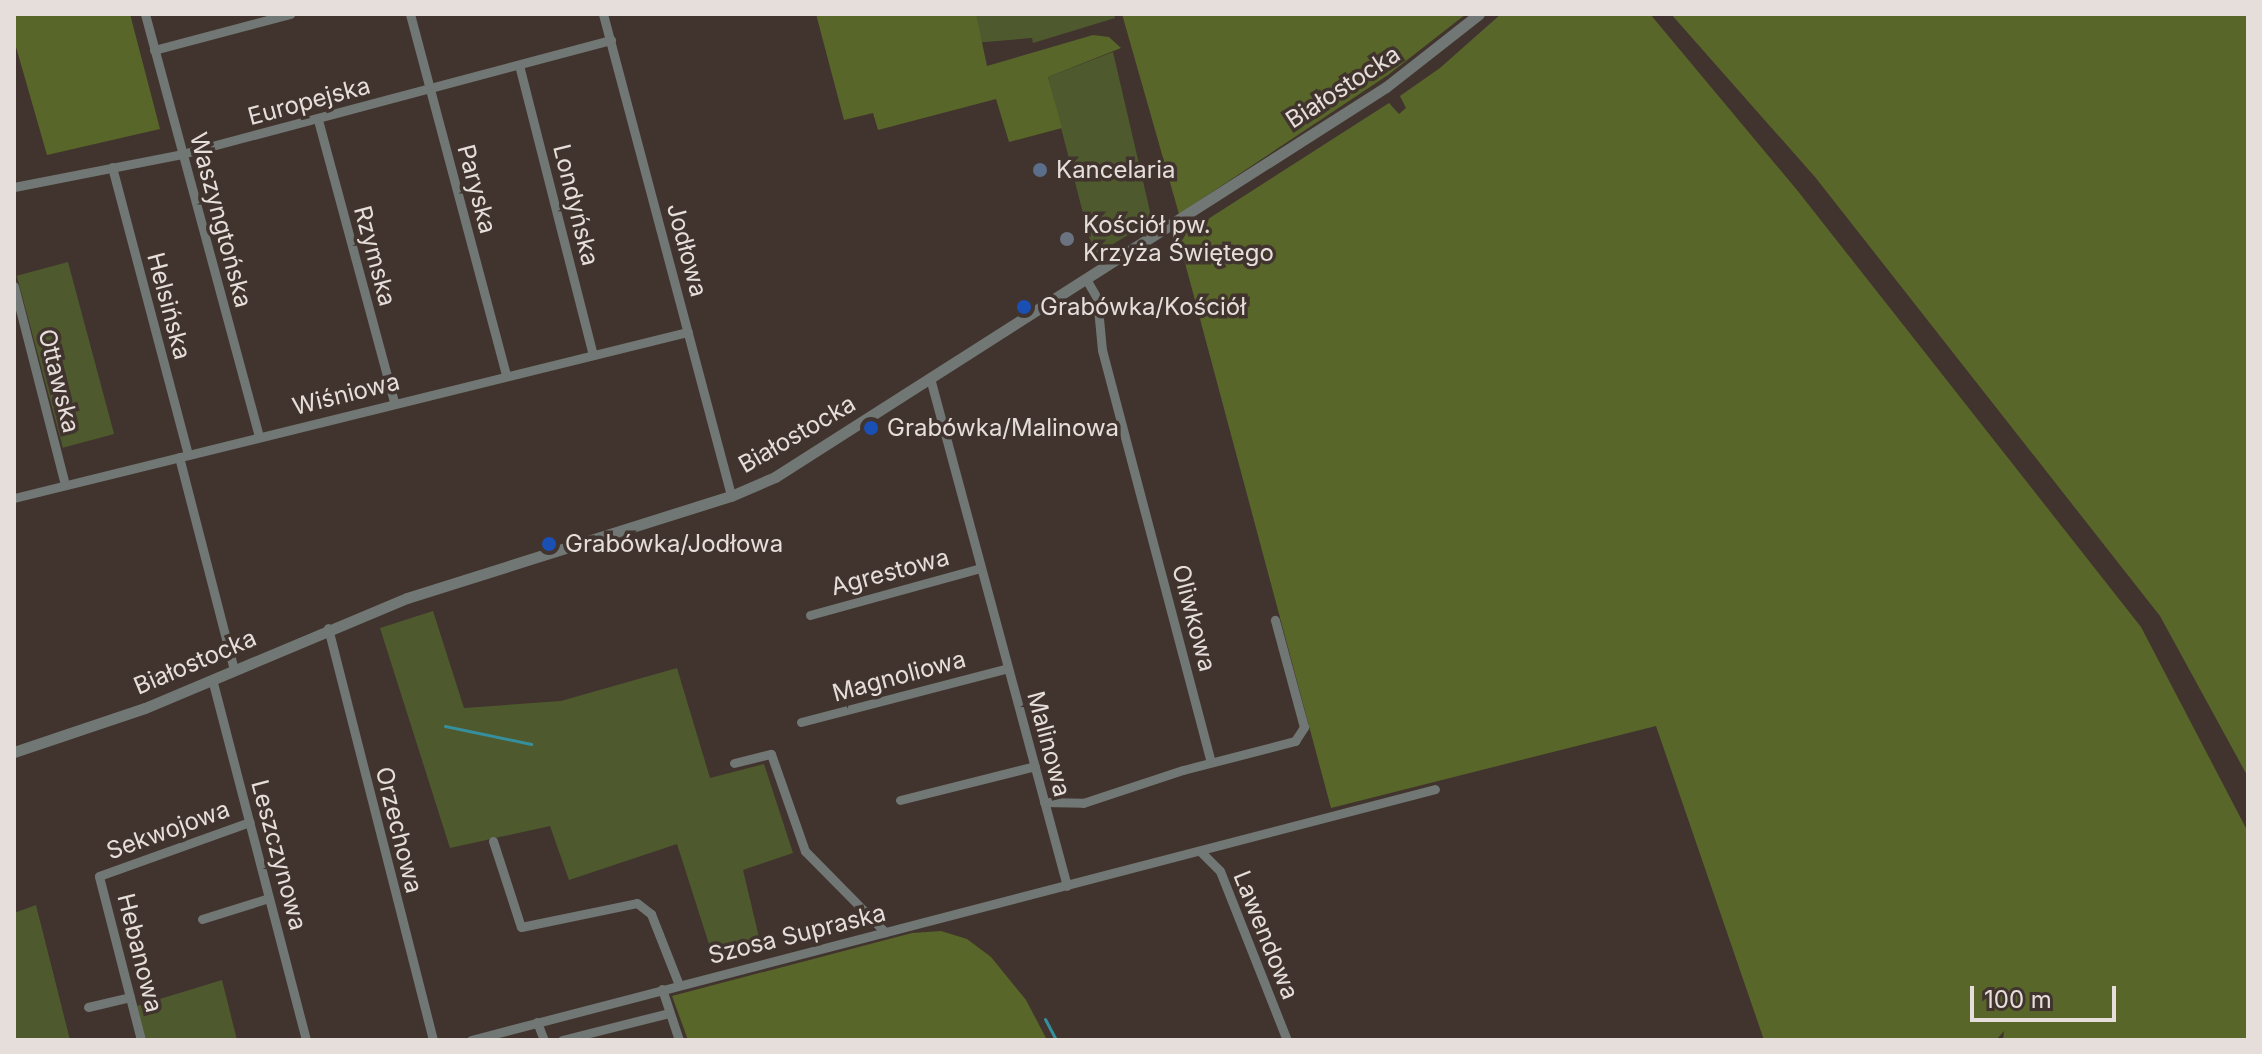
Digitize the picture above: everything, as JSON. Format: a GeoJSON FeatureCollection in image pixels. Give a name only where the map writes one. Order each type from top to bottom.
{"type":"FeatureCollection","features":[{"type":"Feature","properties":{"kind":"street","name":"Waszyngtońska"},"geometry":{"type":"LineString","coordinates":[[145,14],[259,436]]}},
{"type":"Feature","properties":{"kind":"street"},"geometry":{"type":"LineString","coordinates":[[154,50],[290,14]]}},
{"type":"Feature","properties":{"kind":"street","name":"Paryska"},"geometry":{"type":"LineString","coordinates":[[410,14],[506,374]]}},
{"type":"Feature","properties":{"kind":"street","name":"Jodłowa"},"geometry":{"type":"LineString","coordinates":[[603,14],[731,496]]}},
{"type":"Feature","properties":{"kind":"street","name":"Białostocka"},"geometry":{"type":"LineString","coordinates":[[14,752],[111,721],[328,628],[478,574],[731,496],[775,477],[1386,87],[1479,14]]}},
{"type":"Feature","properties":{"kind":"street","name":"Europejska"},"geometry":{"type":"LineString","coordinates":[[14,187],[182,154],[611,40]]}},
{"type":"Feature","properties":{"kind":"street","name":"Londyńska"},"geometry":{"type":"LineString","coordinates":[[519,65],[593,355]]}},
{"type":"Feature","properties":{"kind":"street","name":"Rzymska"},"geometry":{"type":"LineString","coordinates":[[318,120],[394,402]]}},
{"type":"Feature","properties":{"kind":"street","name":"Helsińska"},"geometry":{"type":"LineString","coordinates":[[112,167],[234,669]]}},
{"type":"Feature","properties":{"kind":"street","name":"Oliwkowa"},"geometry":{"type":"LineString","coordinates":[[1086,279],[1097,298],[1102,350],[1211,762]]}},
{"type":"Feature","properties":{"kind":"street","name":"Ottawska"},"geometry":{"type":"LineString","coordinates":[[14,286],[65,485]]}},
{"type":"Feature","properties":{"kind":"street","name":"Wiśniowa"},"geometry":{"type":"LineString","coordinates":[[14,498],[506,374],[688,332]]}},
{"type":"Feature","properties":{"kind":"street","name":"Malinowa"},"geometry":{"type":"LineString","coordinates":[[930,378],[1067,886]]}},
{"type":"Feature","properties":{"kind":"street","name":"Agrestowa"},"geometry":{"type":"LineString","coordinates":[[810,615],[981,568]]}},
{"type":"Feature","properties":{"kind":"street"},"geometry":{"type":"LineString","coordinates":[[1044,802],[1083,803],[1211,762],[1295,741],[1304,727],[1275,620]]}},
{"type":"Feature","properties":{"kind":"street","name":"Orzechowa"},"geometry":{"type":"LineString","coordinates":[[328,628],[433,1040]]}},
{"type":"Feature","properties":{"kind":"street","name":"Magnoliowa"},"geometry":{"type":"LineString","coordinates":[[801,722],[1008,668]]}},
{"type":"Feature","properties":{"kind":"street","name":"Leszczynowa"},"geometry":{"type":"LineString","coordinates":[[212,679],[306,1040]]}},
{"type":"Feature","properties":{"kind":"street"},"geometry":{"type":"LineString","coordinates":[[734,763],[771,754],[805,851],[885,932]]}},
{"type":"Feature","properties":{"kind":"street"},"geometry":{"type":"LineString","coordinates":[[900,800],[1035,766]]}},
{"type":"Feature","properties":{"kind":"street"},"geometry":{"type":"LineString","coordinates":[[1067,886],[1300,821],[1435,789]]}},
{"type":"Feature","properties":{"kind":"street","name":"Sekwojowa"},"geometry":{"type":"LineString","coordinates":[[99,876],[250,822]]}},
{"type":"Feature","properties":{"kind":"street"},"geometry":{"type":"LineString","coordinates":[[493,841],[516,917],[530,929],[637,903],[651,914],[679,985]]}},
{"type":"Feature","properties":{"kind":"street","name":"Lawendowa"},"geometry":{"type":"LineString","coordinates":[[1200,851],[1220,871],[1287,1040]]}},
{"type":"Feature","properties":{"kind":"street","name":"Hebanowa"},"geometry":{"type":"LineString","coordinates":[[99,876],[141,1040]]}},
{"type":"Feature","properties":{"kind":"street","name":"Szosa Supraska"},"geometry":{"type":"LineString","coordinates":[[471,1040],[1067,886]]}},
{"type":"Feature","properties":{"kind":"street"},"geometry":{"type":"LineString","coordinates":[[202,919],[269,898]]}},
{"type":"Feature","properties":{"kind":"street"},"geometry":{"type":"LineString","coordinates":[[662,989],[679,1040]]}},
{"type":"Feature","properties":{"kind":"street"},"geometry":{"type":"LineString","coordinates":[[88,1007],[130,997]]}},
{"type":"Feature","properties":{"kind":"street"},"geometry":{"type":"LineString","coordinates":[[562,1040],[669,1013]]}},
{"type":"Feature","properties":{"kind":"street"},"geometry":{"type":"LineString","coordinates":[[537,1022],[544,1040]]}},
{"type":"Feature","properties":{"kind":"green space"},"geometry":{"type":"Polygon","coordinates":[[[14,14],[130,14],[160,129],[47,155],[14,40],[14,14]]]}},
{"type":"Feature","properties":{"kind":"green space"},"geometry":{"type":"Polygon","coordinates":[[[816,14],[976,14],[987,66],[1093,35],[1109,37],[1121,48],[1048,77],[1062,128],[1009,142],[996,99],[878,130],[873,113],[844,120],[816,14]]]}},
{"type":"Feature","properties":{"kind":"green space"},"geometry":{"type":"Polygon","coordinates":[[[881,14],[1114,14],[1115,18],[1033,43],[1032,38],[890,50],[881,14]]]}},
{"type":"Feature","properties":{"kind":"green space"},"geometry":{"type":"Polygon","coordinates":[[[1122,14],[1466,14],[1388,75],[1179,214],[1122,14]]]}},
{"type":"Feature","properties":{"kind":"green space"},"geometry":{"type":"Polygon","coordinates":[[[1501,14],[1650,14],[1797,190],[2141,627],[2248,832],[2248,1040],[2003,1040],[2004,1031],[1996,1040],[1764,1040],[1656,726],[1331,808],[1177,233],[1205,221],[1389,103],[1399,114],[1406,108],[1400,96],[1440,68],[1501,14]]]}},
{"type":"Feature","properties":{"kind":"green space"},"geometry":{"type":"Polygon","coordinates":[[[1671,14],[2248,14],[2248,777],[2160,616],[1815,177],[1671,14]]]}},
{"type":"Feature","properties":{"kind":"green space"},"geometry":{"type":"Polygon","coordinates":[[[1113,52],[1152,220],[1094,256],[1048,77],[1113,52]]]}},
{"type":"Feature","properties":{"kind":"green space"},"geometry":{"type":"Polygon","coordinates":[[[68,262],[114,434],[63,448],[17,276],[68,262]]]}},
{"type":"Feature","properties":{"kind":"green space"},"geometry":{"type":"Polygon","coordinates":[[[433,611],[464,708],[561,701],[677,668],[710,778],[764,764],[793,853],[743,870],[762,950],[715,963],[677,844],[569,880],[550,826],[450,848],[380,628],[433,611]]]}},
{"type":"Feature","properties":{"kind":"green space"},"geometry":{"type":"Polygon","coordinates":[[[36,905],[70,1040],[14,1040],[14,913],[36,905]]]}},
{"type":"Feature","properties":{"kind":"green space"},"geometry":{"type":"Polygon","coordinates":[[[941,931],[967,939],[991,957],[1026,1000],[1047,1040],[688,1040],[672,996],[912,933],[941,931]]]}},
{"type":"Feature","properties":{"kind":"green space"},"geometry":{"type":"Polygon","coordinates":[[[222,980],[237,1040],[145,1040],[137,1006],[222,980]]]}},
{"type":"Feature","properties":{"kind":"waterway"},"geometry":{"type":"LineString","coordinates":[[445,726],[531,744]]}},
{"type":"Feature","properties":{"kind":"waterway"},"geometry":{"type":"LineString","coordinates":[[1045,1019],[1056,1040]]}},
{"type":"Feature","properties":{"kind":"place","name":"Kancelaria"},"geometry":{"type":"Point","coordinates":[1040,170]}},
{"type":"Feature","properties":{"kind":"place","name":"Kościół pw. Krzyża Świętego"},"geometry":{"type":"Point","coordinates":[1067,239]}},
{"type":"Feature","properties":{"kind":"place","name":"Grabówka/Kościół"},"geometry":{"type":"Point","coordinates":[1024,307]}},
{"type":"Feature","properties":{"kind":"place","name":"Grabówka/Malinowa"},"geometry":{"type":"Point","coordinates":[871,428]}},
{"type":"Feature","properties":{"kind":"place","name":"Grabówka/Jodłowa"},"geometry":{"type":"Point","coordinates":[549,544]}}]}
